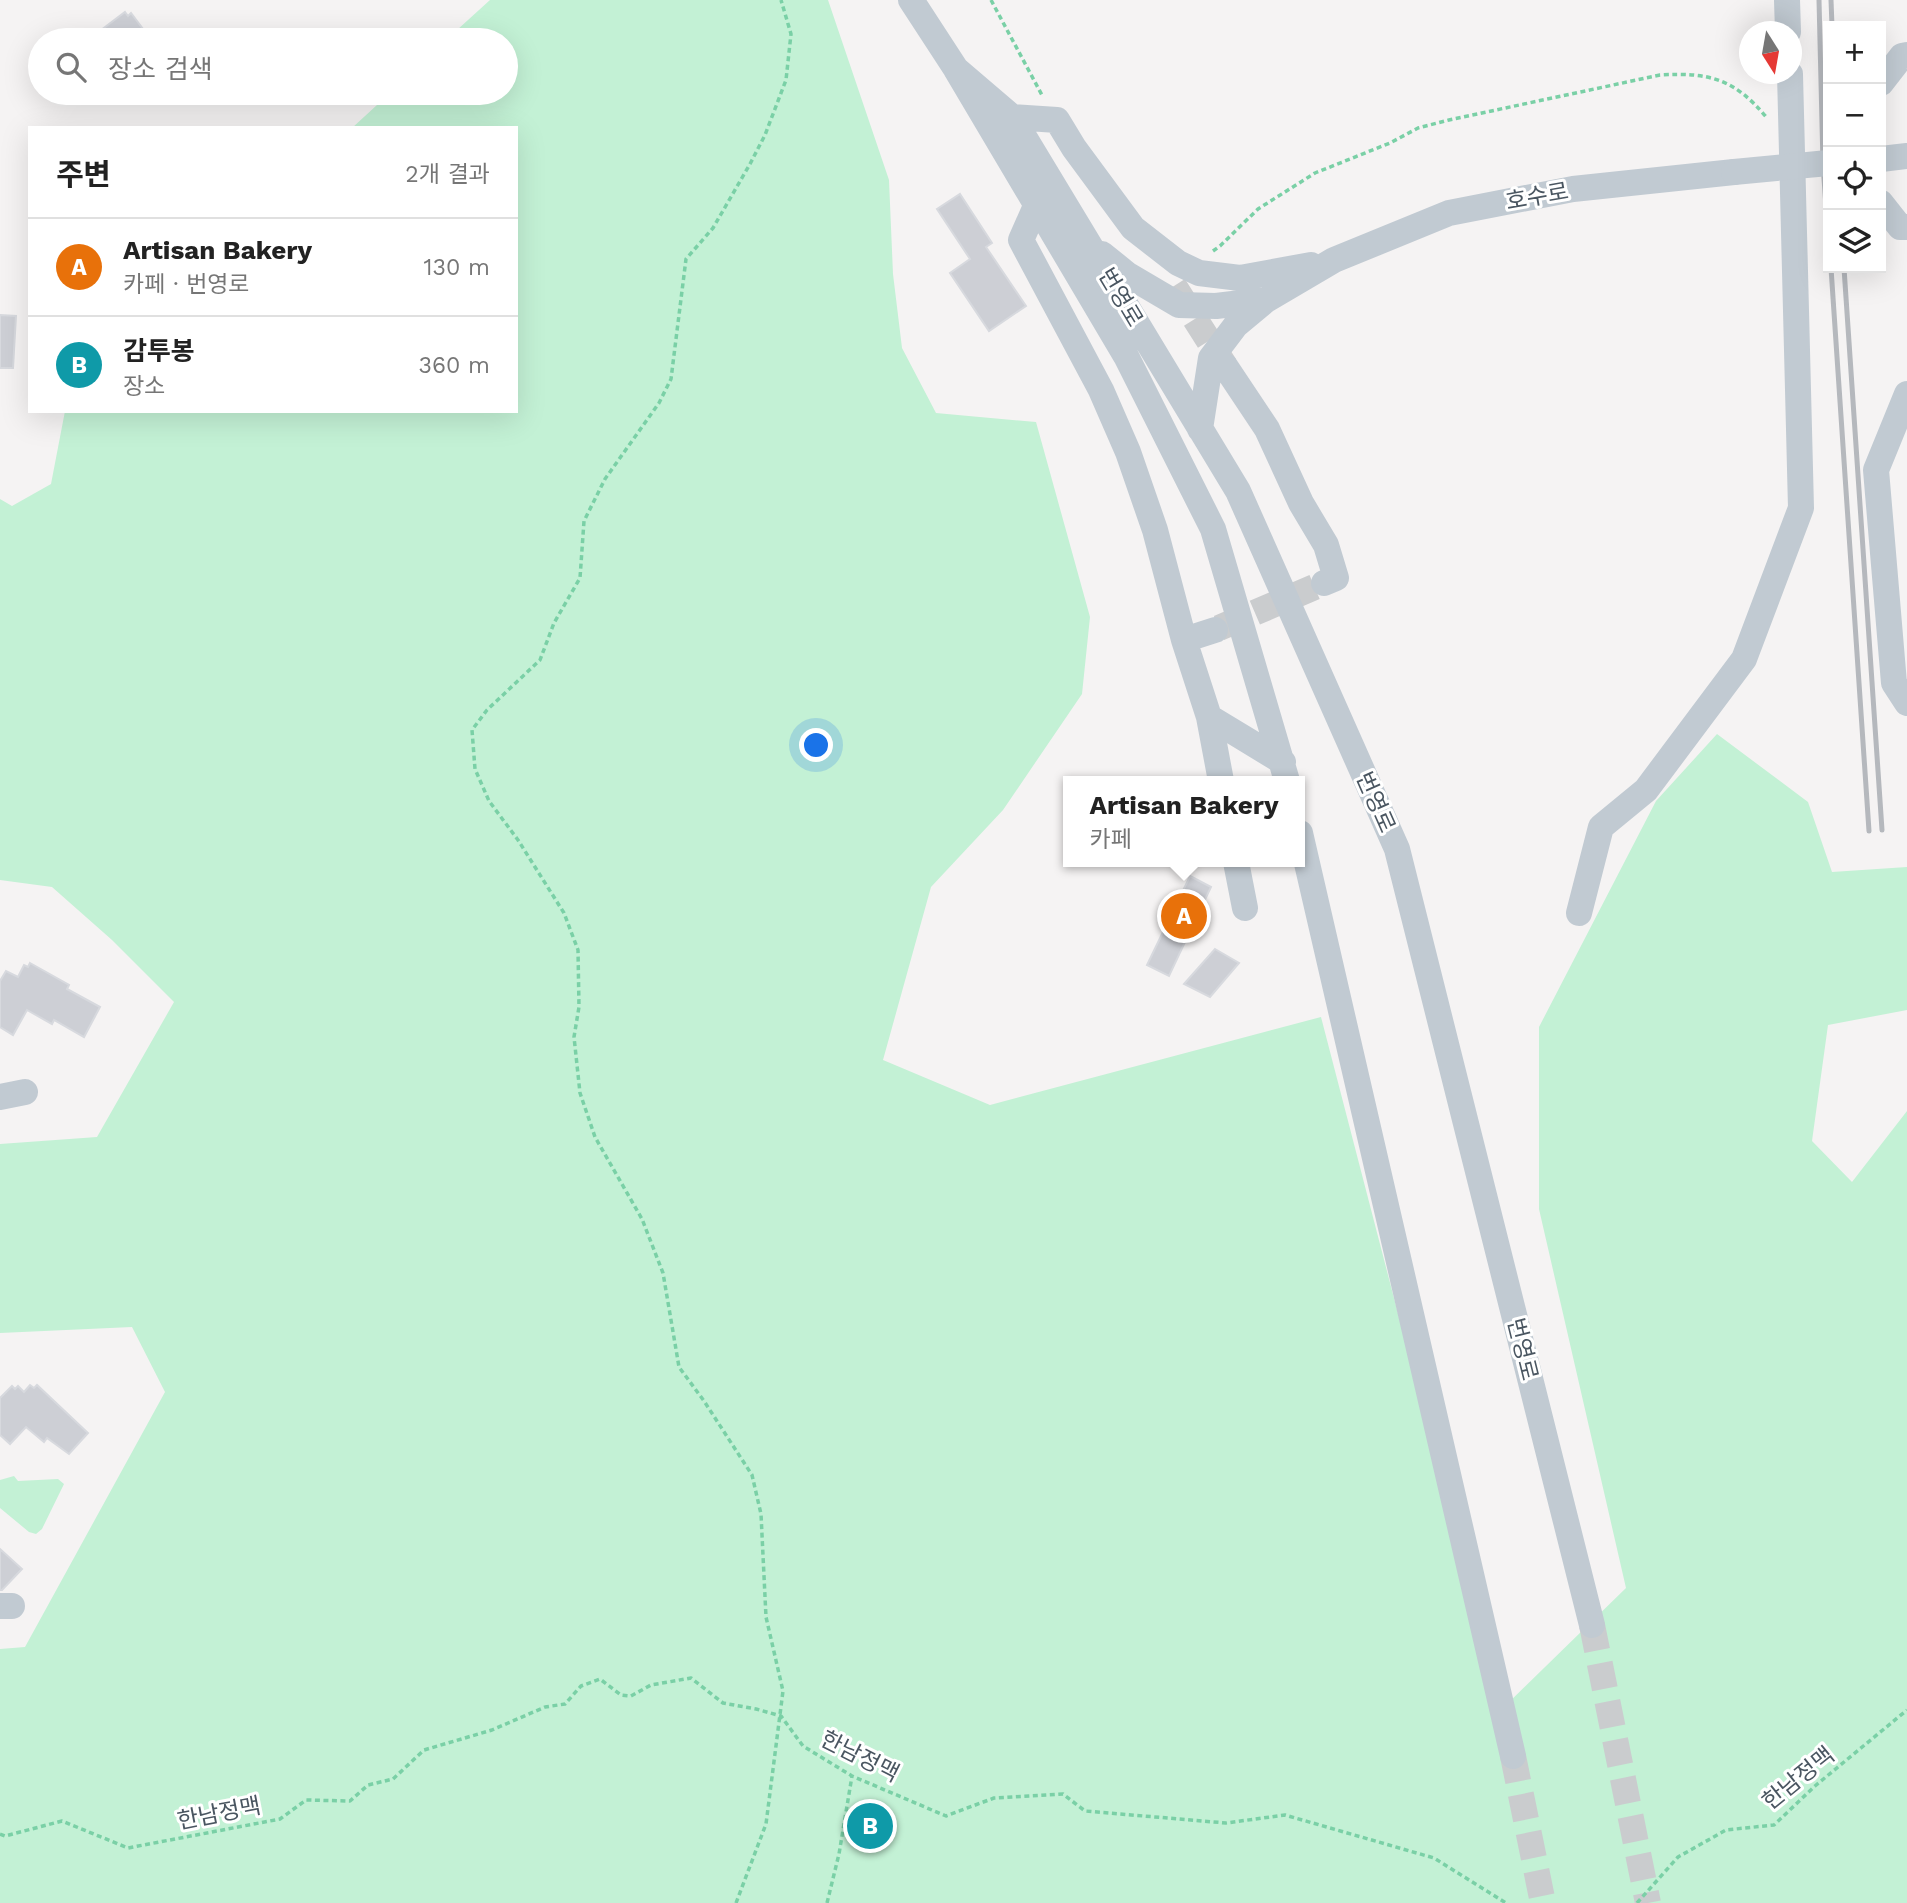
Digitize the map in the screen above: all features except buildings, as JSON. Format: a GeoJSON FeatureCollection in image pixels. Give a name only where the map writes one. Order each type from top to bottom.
{"type":"FeatureCollection","features":[{"type":"Feature","properties":{"kind":"street","name":"번영로"},"geometry":{"type":"LineString","coordinates":[[911,0],[956,69],[1126,356],[1213,529],[1285,772]]}},
{"type":"Feature","properties":{"kind":"street"},"geometry":{"type":"LineString","coordinates":[[1787,0],[1788,21]]}},
{"type":"Feature","properties":{"kind":"street"},"geometry":{"type":"LineString","coordinates":[[1886,77],[1902,56],[1907,55]]}},
{"type":"Feature","properties":{"kind":"street","name":"번영로"},"geometry":{"type":"LineString","coordinates":[[956,69],[1012,117],[1238,491],[1397,849],[1592,1625]]}},
{"type":"Feature","properties":{"kind":"street"},"geometry":{"type":"LineString","coordinates":[[1579,913],[1601,827],[1646,790],[1744,659],[1801,508],[1790,84]]}},
{"type":"Feature","properties":{"kind":"street"},"geometry":{"type":"LineString","coordinates":[[1012,117],[1057,120],[1074,148],[1133,228],[1176,274],[1199,273],[1240,278],[1334,260]]}},
{"type":"Feature","properties":{"kind":"street","name":"호수로"},"geometry":{"type":"LineString","coordinates":[[1200,429],[1210,358],[1236,325],[1266,300],[1334,260],[1449,213],[1573,189],[1823,163]]}},
{"type":"Feature","properties":{"kind":"street"},"geometry":{"type":"LineString","coordinates":[[1036,206],[1021,240],[1101,390],[1128,452],[1155,530],[1184,640],[1209,717],[1220,776]]}},
{"type":"Feature","properties":{"kind":"street"},"geometry":{"type":"LineString","coordinates":[[1886,209],[1900,227],[1907,227]]}},
{"type":"Feature","properties":{"kind":"street","name":"호수로"},"geometry":{"type":"LineString","coordinates":[[1086,240],[1128,275],[1179,305],[1216,306],[1266,300]]}},
{"type":"Feature","properties":{"kind":"street"},"geometry":{"type":"LineString","coordinates":[[1225,366],[1267,429],[1301,503],[1326,545],[1336,579],[1324,583]]}},
{"type":"Feature","properties":{"kind":"street"},"geometry":{"type":"LineString","coordinates":[[1907,394],[1877,470],[1894,683],[1907,703]]}},
{"type":"Feature","properties":{"kind":"street"},"geometry":{"type":"LineString","coordinates":[[1184,640],[1215,629]]}},
{"type":"Feature","properties":{"kind":"street"},"geometry":{"type":"LineString","coordinates":[[1209,717],[1285,772]]}},
{"type":"Feature","properties":{"kind":"street"},"geometry":{"type":"LineString","coordinates":[[1305,855],[1513,1756]]}},
{"type":"Feature","properties":{"kind":"street"},"geometry":{"type":"LineString","coordinates":[[1237,867],[1245,908]]}},
{"type":"Feature","properties":{"kind":"path"},"geometry":{"type":"LineString","coordinates":[[736,1903],[766,1824],[783,1691],[766,1617],[761,1514],[752,1475],[679,1367],[663,1273],[642,1219],[596,1137],[580,1093],[574,1037],[579,1007],[578,950],[564,913],[518,840],[489,802],[475,769],[472,730],[487,710],[540,660],[554,623],[580,578],[584,521],[605,479],[659,403],[671,379],[686,259],[713,228],[750,164],[765,135],[786,80],[791,34],[781,0]]}},
{"type":"Feature","properties":{"kind":"path"},"geometry":{"type":"LineString","coordinates":[[991,0],[1036,87],[1057,120]]}},
{"type":"Feature","properties":{"kind":"path"},"geometry":{"type":"LineString","coordinates":[[1176,274],[1220,246],[1258,209],[1315,173],[1390,143],[1418,128],[1496,109],[1660,75],[1695,74],[1714,77],[1724,82],[1758,107],[1781,138],[1792,142]]}},
{"type":"Feature","properties":{"kind":"path","name":"한남정맥"},"geometry":{"type":"LineString","coordinates":[[0,1834],[5,1836],[62,1821],[128,1848],[280,1819],[306,1800],[350,1801],[368,1784],[393,1779],[424,1750],[492,1730],[545,1707],[565,1704],[581,1686],[600,1679],[621,1695],[631,1696],[650,1685],[691,1678],[723,1703],[781,1716],[803,1746],[852,1776],[946,1816],[993,1798],[1063,1794],[1084,1811],[1226,1823],[1285,1815],[1434,1858],[1506,1903]]}},
{"type":"Feature","properties":{"kind":"path","name":"한남정맥"},"geometry":{"type":"LineString","coordinates":[[1637,1903],[1678,1857],[1726,1830],[1774,1825],[1815,1786],[1907,1710]]}},
{"type":"Feature","properties":{"kind":"path"},"geometry":{"type":"LineString","coordinates":[[827,1903],[839,1854],[852,1776]]}},
{"type":"Feature","properties":{"kind":"green space"},"geometry":{"type":"Polygon","coordinates":[[[490,0],[828,0],[889,180],[893,274],[902,348],[936,413],[1036,422],[1090,617],[1082,694],[1003,810],[931,887],[883,1060],[990,1105],[1321,1017],[1501,1710],[1626,1588],[1539,1209],[1539,1027],[1656,801],[1717,734],[1808,802],[1832,872],[1907,867],[1907,1010],[1828,1025],[1812,1141],[1852,1182],[1907,1111],[1907,1903],[0,1903],[0,1649],[25,1647],[165,1392],[132,1327],[0,1333],[0,1144],[97,1137],[174,1002],[112,940],[52,887],[0,880],[0,499],[12,506],[51,484],[65,413],[518,413],[518,126],[354,126],[377,105],[518,105],[518,28],[459,28],[490,0]]]}},
{"type":"Feature","properties":{"kind":"green space"},"geometry":{"type":"Polygon","coordinates":[[[14,1476],[18,1481],[58,1479],[64,1484],[42,1529],[36,1534],[29,1532],[0,1508],[0,1480],[14,1476]]]}},
{"type":"Feature","properties":{"kind":"tunnel"},"geometry":{"type":"LineString","coordinates":[[1174,286],[1225,366]]}},
{"type":"Feature","properties":{"kind":"tunnel"},"geometry":{"type":"LineString","coordinates":[[1219,628],[1324,583]]}},
{"type":"Feature","properties":{"kind":"tunnel"},"geometry":{"type":"LineString","coordinates":[[1592,1625],[1648,1903]]}},
{"type":"Feature","properties":{"kind":"tunnel"},"geometry":{"type":"LineString","coordinates":[[1513,1756],[1543,1903]]}},
{"type":"Feature","properties":{"kind":"railway"},"geometry":{"type":"LineString","coordinates":[[1819,0],[1826,210]]}},
{"type":"Feature","properties":{"kind":"railway"},"geometry":{"type":"LineString","coordinates":[[1831,0],[1832,21]]}},
{"type":"Feature","properties":{"kind":"railway"},"geometry":{"type":"LineString","coordinates":[[1831,273],[1869,831]]}},
{"type":"Feature","properties":{"kind":"railway"},"geometry":{"type":"LineString","coordinates":[[1844,273],[1882,830]]}},
{"type":"Feature","properties":{"kind":"place","name":"Artisan Bakery"},"geometry":{"type":"Point","coordinates":[1184,916]}},
{"type":"Feature","properties":{"kind":"place","name":"감투봉"},"geometry":{"type":"Point","coordinates":[870,1826]}}]}
